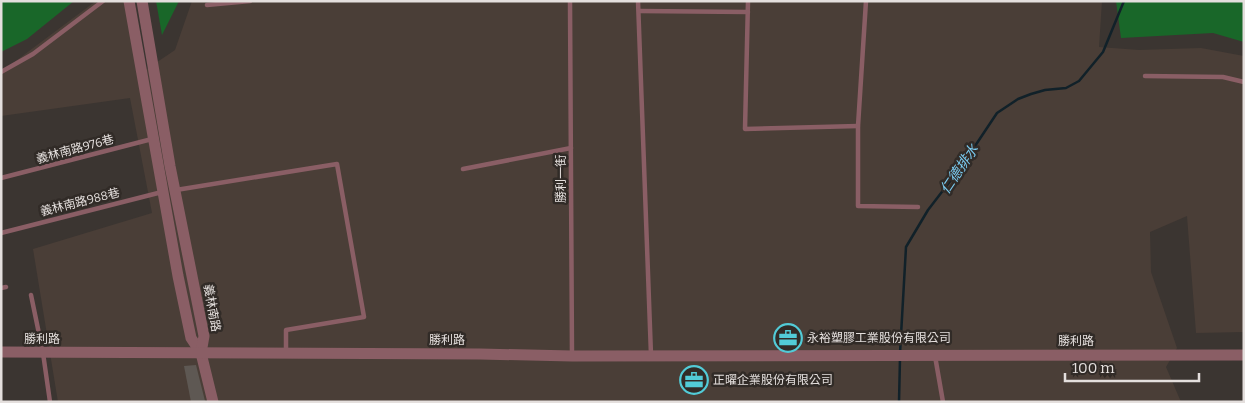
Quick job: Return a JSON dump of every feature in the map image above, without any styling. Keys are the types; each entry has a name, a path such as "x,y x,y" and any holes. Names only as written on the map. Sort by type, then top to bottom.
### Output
{"street":[{"name":"義林南路","path":"130,1 154,138 169,191"},
{"name":"義林南路","path":"142,1 190,338 201,353 213,402"},
{"name":"勝利路","path":"1,352 572,356 1244,355"}],"lane":[{"path":"1,72 33,54 102,1"},
{"path":"207,5 250,1"},
{"name":"勝利一街","path":"570,1 572,356"},
{"path":"638,1 651,355"},
{"path":"748,1 745,129 858,126"},
{"path":"866,1 858,126 858,206 918,207"},
{"path":"639,11 748,12"},
{"path":"1145,76 1223,77 1244,82"},
{"name":"義林南路976巷","path":"1,178 154,138"},
{"path":"463,169 571,148"},
{"name":"義林南路988巷","path":"1,233 169,191 337,164 364,317 286,330 286,354"},
{"path":"31,294 43,352 50,402"},
{"path":"934,354 943,402"}],"shaded area":[{"path":"96,1 124,1 138,75 175,50 192,1 1102,1 1099,47 1139,50 1201,48 1244,56 1244,332 1196,333 1187,216 1150,232 1151,272 1177,348 1166,367 1181,402 58,402 33,249 152,213 130,98 1,116 1,72"}],"green space":[{"path":"1,1 74,1 27,39 1,52"},
{"path":"156,1 179,1 162,35"},
{"path":"1116,1 1244,1 1244,42 1213,33 1121,38"}],"building":[{"path":"196,365 205,401 191,402 184,366"}],"waterway":[{"name":"仁德排水","path":"900,353 906,247 928,210 961,167 997,113 1018,99 1045,90 1066,88 1079,81 1103,52 1124,1"},
{"name":"仁德排水","path":"899,402 900,358"}],"place":[{"name":"永裕塑膠工業股份有限公司","path":"788,338"},
{"name":"正曜企業股份有限公司","path":"694,380"}]}
